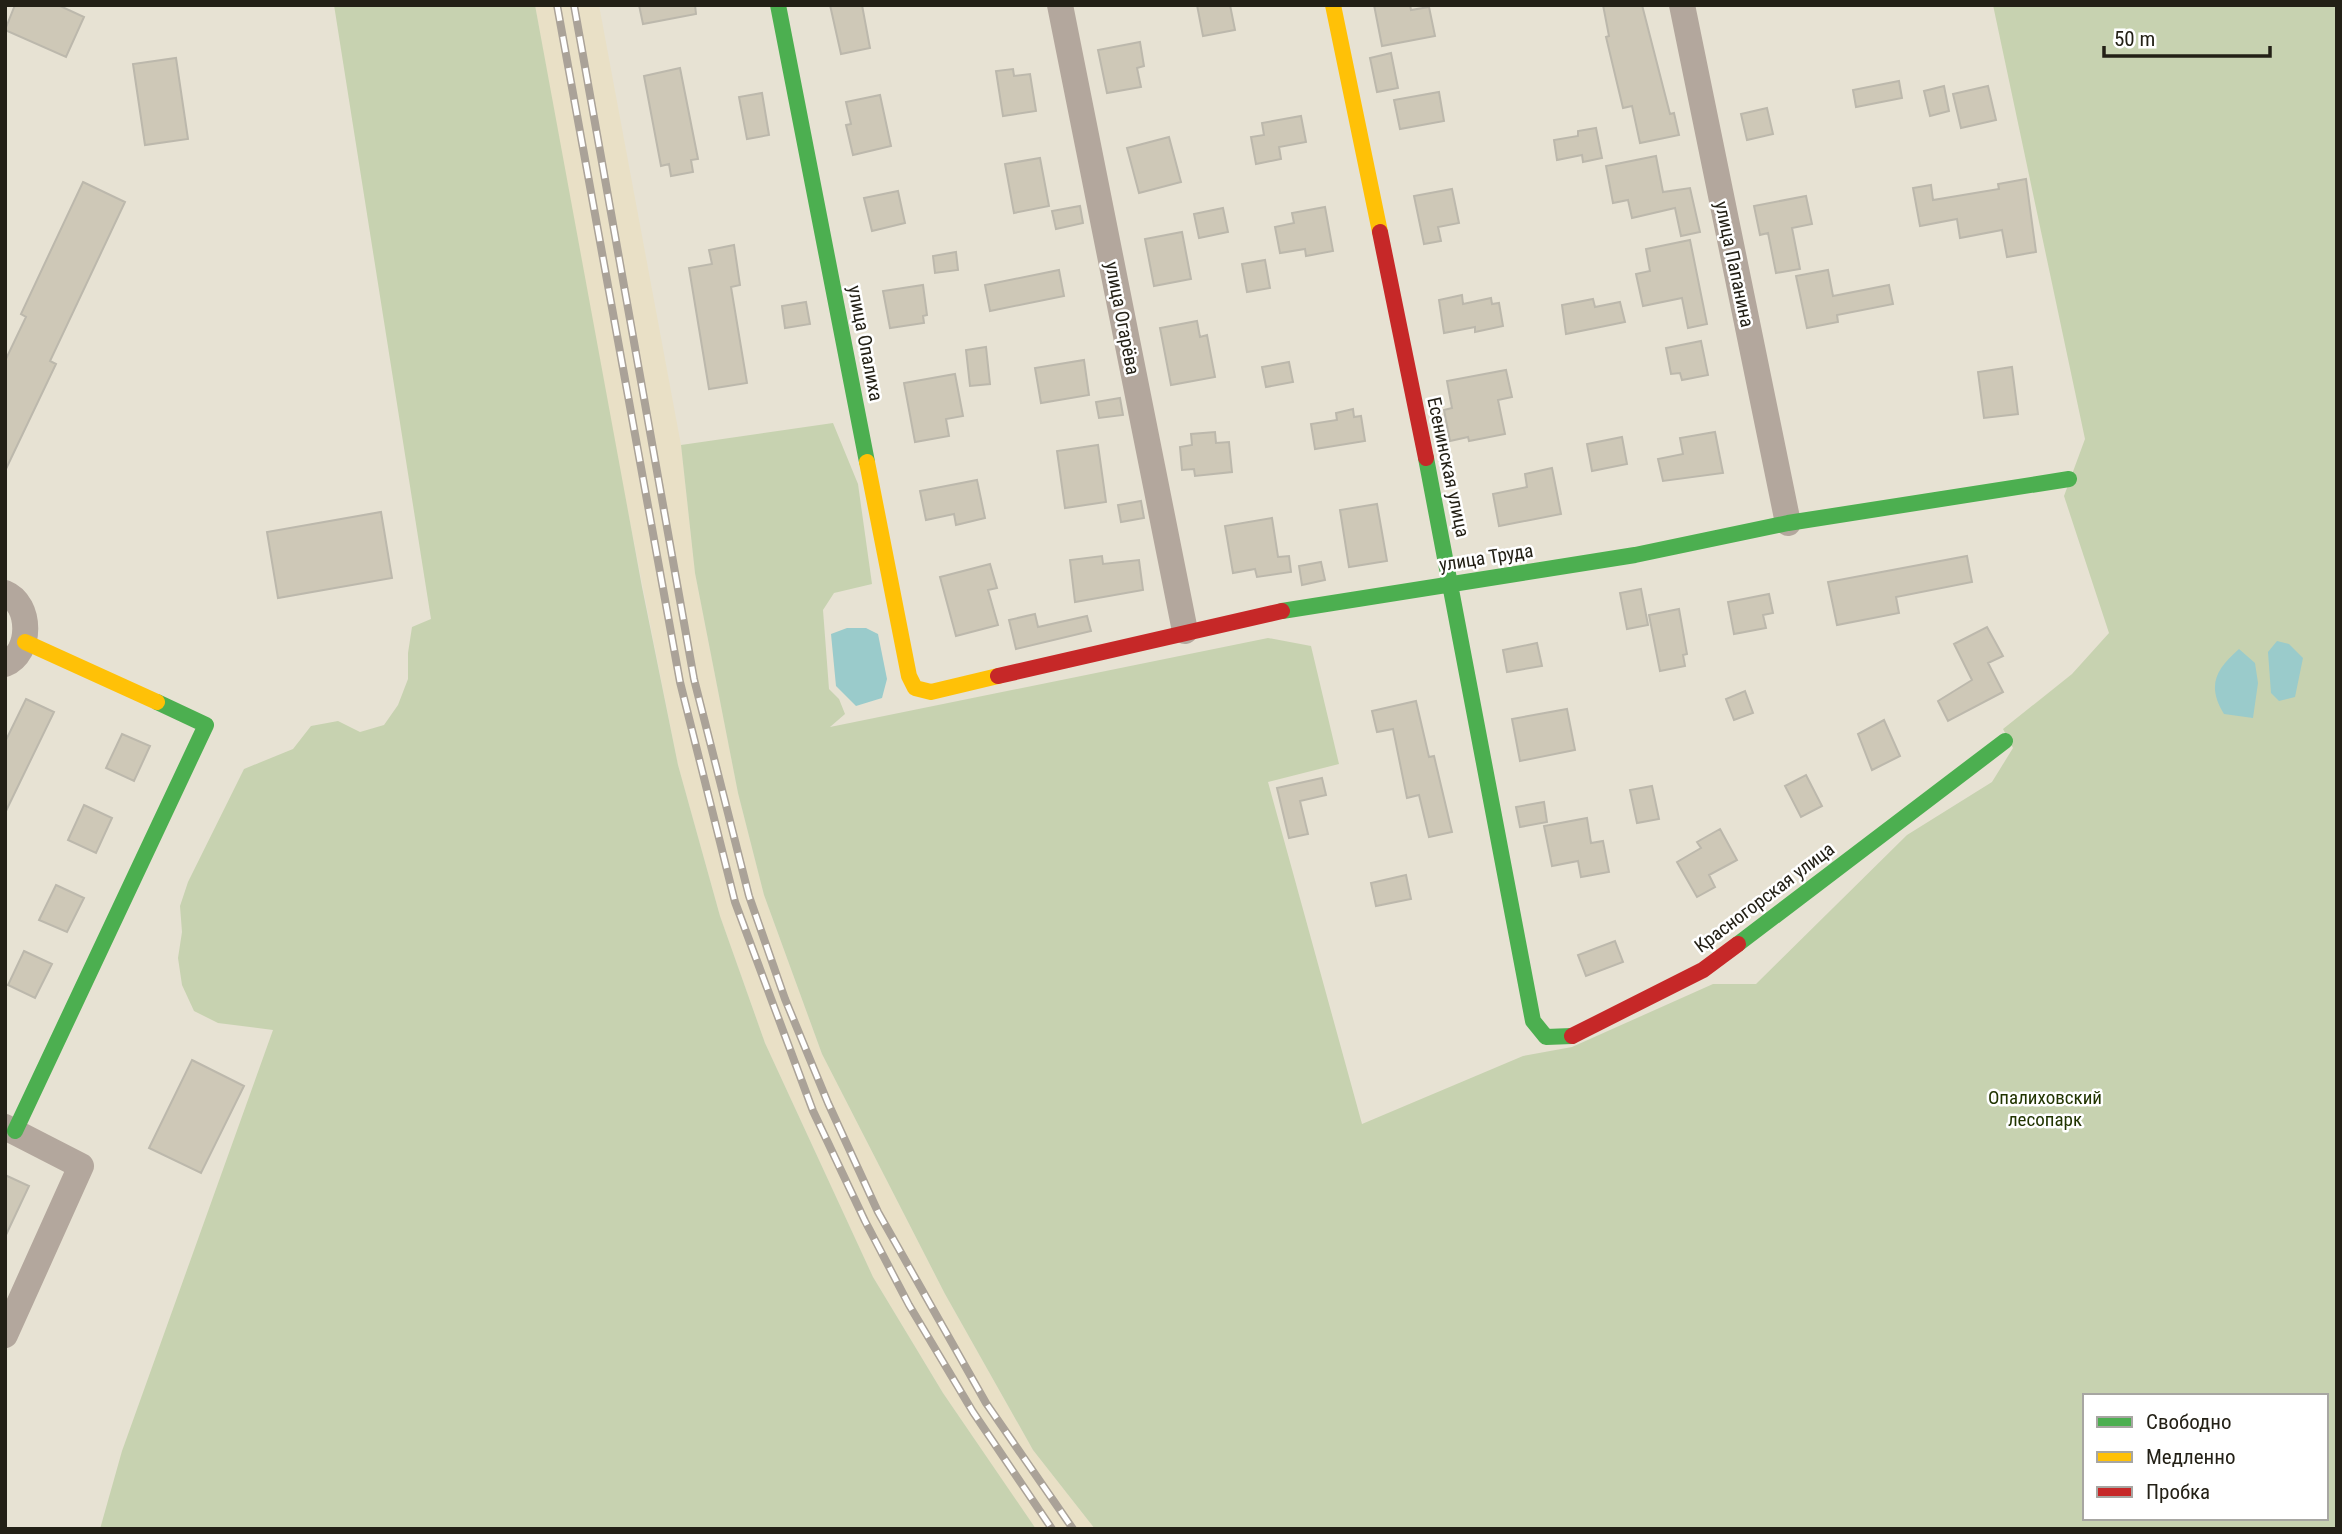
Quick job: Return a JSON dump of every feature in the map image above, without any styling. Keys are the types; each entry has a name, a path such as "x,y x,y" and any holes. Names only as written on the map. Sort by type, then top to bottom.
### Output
{"street":[{"name":"улица Опалиха","path":"778,5 909,677 915,688"},
{"name":"улица Огарёва","path":"1060,5 1185,631"},
{"name":"Есенинская улица","path":"1333,5 1452,584 1533,1021"},
{"name":"улица Папанина","path":"1682,5 1788,523"},
{"name":"улица Труда","path":"915,688 930,692 1185,631 1322,603 1635,555 1788,523 2069,479"},
{"path":"5,593 11,596 25,617 25,642 10,663 5,664"},
{"path":"5,1335 81,1166 10,1129 206,725 25,642"},
{"name":"Красногорская улица","path":"1533,1021 1546,1037 1574,1035 1703,971 2005,741"}],"shaded area":[{"path":"535,5 599,5 681,445 695,573 738,793 764,895 822,1054 945,1294 1033,1450 1095,1529 1036,1529 943,1393 873,1277 765,1043 720,916 678,765 601,375"}],"green space":[{"path":"334,5 535,5 642,587 678,765 720,916 765,1043 873,1277 943,1393 1036,1529 100,1529 122,1451 273,1030 218,1023 194,1011 182,985 178,958 182,932 180,906 188,882 244,769 293,749 311,726 338,721 360,732 384,725 398,705 408,679 412,627 431,619"},
{"name":"Опалиховский лесопарк","path":"1993,5 2337,5 2337,1529 1095,1529 1033,1450 945,1294 822,1054 764,895 738,793 695,573 681,445 833,423 858,484 872,584 834,593 823,610 829,689 839,699 845,714 830,727 1268,638 1311,646 1339,764 1268,782 1362,1124 1523,1056 1572,1047 1713,984 1756,984 1907,835 1992,782 2013,748 2003,729 2072,674 2109,633 2064,496 2085,439"}],"water":[{"path":"847,628 866,628 878,634 887,679 882,698 856,706 836,686 831,634"},
{"path":"2277,641 2289,644 2303,658 2295,697 2279,701 2271,693 2268,652"},
{"path":"2239,649 2255,663 2258,683 2253,718 2224,714 2216,695 2219,671"}],"building":[{"path":"15,5 58,5 84,17 66,57 5,30"},
{"path":"639,5 695,5 696,14 643,24"},
{"path":"830,5 862,5 870,48 841,54"},
{"path":"1197,5 1230,5 1235,30 1203,36"},
{"path":"1374,5 1410,5 1411,10 1429,7 1435,36 1382,46"},
{"path":"1603,5 1642,5 1670,114 1674,113 1679,135 1640,143 1632,106 1623,108 1606,37 1609,36"},
{"path":"1140,42 1144,66 1137,68 1141,87 1107,93 1098,50"},
{"path":"1391,53 1398,88 1377,92 1370,58"},
{"path":"176,58 188,139 145,145 133,64"},
{"path":"680,68 698,159 691,160 693,172 671,176 669,164 661,166 644,76"},
{"path":"1013,69 1014,76 1030,74 1036,111 1003,116 996,71"},
{"path":"1899,81 1902,98 1856,107 1853,90"},
{"path":"1944,86 1949,111 1930,116 1924,91"},
{"path":"1988,86 1996,120 1961,128 1953,94"},
{"path":"1439,92 1444,121 1400,129 1394,100"},
{"path":"762,93 769,135 747,139 739,97"},
{"path":"880,95 891,146 853,155 846,125 851,124 846,102"},
{"path":"1767,108 1773,134 1747,140 1741,114"},
{"path":"1301,116 1306,142 1279,147 1281,159 1256,164 1251,137 1264,135 1262,123"},
{"path":"1596,128 1602,158 1583,162 1582,155 1557,160 1554,140 1578,136 1578,131"},
{"path":"1169,137 1181,182 1139,193 1127,148"},
{"path":"1656,156 1663,192 1690,188 1700,232 1681,236 1675,208 1632,218 1628,200 1613,203 1606,166"},
{"path":"1040,158 1049,206 1014,213 1005,164"},
{"path":"2026,179 2036,252 2007,257 2002,230 1960,238 1957,219 1920,226 1913,188 1931,185 1933,200 1999,189 1998,184"},
{"path":"83,182 125,202 50,361 56,364 5,471 5,361 26,317 21,314"},
{"path":"1452,189 1459,223 1438,227 1441,241 1424,244 1414,196"},
{"path":"898,191 905,223 872,231 864,198"},
{"path":"1806,196 1812,224 1792,228 1800,269 1776,273 1768,233 1760,235 1754,206"},
{"path":"1080,206 1083,223 1056,229 1052,211"},
{"path":"1325,207 1333,251 1306,256 1305,249 1280,253 1275,227 1294,223 1292,213"},
{"path":"1223,208 1228,232 1199,238 1194,214"},
{"path":"1182,232 1191,279 1154,286 1145,239"},
{"path":"1690,240 1707,324 1688,328 1682,298 1643,306 1636,274 1650,271 1646,249"},
{"path":"734,245 740,285 731,287 747,383 709,389 689,268 712,264 709,250"},
{"path":"956,252 958,270 935,273 933,256"},
{"path":"1265,260 1270,288 1247,292 1242,264"},
{"path":"1059,270 1064,296 990,311 985,285"},
{"path":"1828,270 1833,296 1889,285 1893,304 1837,315 1838,322 1807,328 1796,276"},
{"path":"923,285 927,315 923,316 924,323 890,328 883,291"},
{"path":"1462,295 1463,304 1491,298 1492,304 1499,303 1503,326 1475,332 1475,327 1444,333 1439,300"},
{"path":"1593,299 1595,307 1620,302 1625,322 1566,334 1562,305"},
{"path":"806,302 810,324 785,328 782,306"},
{"path":"1197,321 1200,337 1207,335 1215,377 1171,385 1160,328"},
{"path":"1701,341 1708,375 1682,380 1680,373 1671,374 1666,348"},
{"path":"986,347 990,384 970,386 966,350"},
{"path":"1084,360 1089,395 1041,403 1035,368"},
{"path":"1289,362 1293,382 1266,387 1262,367"},
{"path":"2012,367 2018,414 1984,418 1978,372"},
{"path":"1506,370 1512,397 1498,400 1505,434 1469,441 1468,437 1450,441 1444,410 1452,408 1447,381"},
{"path":"955,374 963,416 946,419 949,436 915,442 904,383"},
{"path":"1120,398 1123,415 1099,418 1096,402"},
{"path":"1353,409 1354,417 1361,416 1365,441 1315,449 1311,424 1337,420 1336,413"},
{"path":"1215,432 1216,443 1229,442 1232,472 1195,476 1194,469 1182,470 1180,447 1192,445 1191,434"},
{"path":"1715,432 1723,473 1663,481 1658,459 1683,454 1680,438"},
{"path":"1622,437 1627,464 1592,471 1587,444"},
{"path":"1098,445 1106,502 1065,508 1057,451"},
{"path":"1552,468 1561,514 1499,526 1493,494 1527,487 1525,474"},
{"path":"977,480 985,518 956,525 954,514 926,520 920,491"},
{"path":"1141,501 1144,518 1121,522 1118,505"},
{"path":"1377,504 1387,561 1349,567 1340,510"},
{"path":"381,512 392,578 278,598 267,532"},
{"path":"1272,518 1278,557 1289,556 1291,572 1257,577 1255,569 1233,573 1225,526"},
{"path":"1102,556 1103,564 1139,560 1143,590 1075,602 1070,560"},
{"path":"1967,556 1972,582 1896,597 1899,613 1837,625 1828,582"},
{"path":"1321,562 1325,580 1302,585 1299,566"},
{"path":"990,564 997,588 988,590 998,625 956,636 940,577"},
{"path":"1641,589 1648,625 1627,629 1620,593"},
{"path":"1769,594 1773,613 1763,615 1766,628 1734,634 1728,602"},
{"path":"1679,609 1687,654 1683,655 1685,666 1660,671 1649,615"},
{"path":"1035,614 1038,627 1087,616 1091,631 1016,649 1009,620"},
{"path":"1987,627 2003,656 1988,663 2003,692 1948,721 1938,701 1972,680 1954,644"},
{"path":"1537,643 1542,666 1507,672 1503,650"},
{"path":"1745,691 1753,713 1734,720 1726,699"},
{"path":"26,699 54,712 5,813 5,742"},
{"path":"1416,701 1429,757 1434,756 1452,832 1429,837 1419,795 1407,798 1393,729 1377,732 1372,711"},
{"path":"1567,709 1575,750 1520,761 1512,719"},
{"path":"1884,720 1900,756 1872,770 1858,734"},
{"path":"122,734 150,746 134,781 106,768"},
{"path":"1806,775 1822,806 1801,817 1785,786"},
{"path":"1322,778 1326,795 1300,801 1308,834 1289,838 1277,788"},
{"path":"1652,786 1659,819 1637,823 1630,790"},
{"path":"1544,802 1547,822 1520,827 1516,807"},
{"path":"84,805 112,818 96,853 68,840"},
{"path":"1587,818 1591,843 1603,841 1609,872 1581,877 1578,861 1552,866 1544,826"},
{"path":"1720,829 1737,860 1709,875 1715,887 1697,897 1677,862 1701,848 1697,842"},
{"path":"1406,875 1411,899 1376,906 1371,883"},
{"path":"56,885 84,898 67,932 39,920"},
{"path":"1615,941 1623,962 1586,976 1578,955"},
{"path":"24,951 52,964 35,998 8,985"},
{"path":"192,1060 244,1086 201,1173 149,1148"},
{"path":"5,1175 29,1186 5,1237"}],"railway":[{"path":"557,5 680,682 735,902 813,1111 865,1221 909,1305 973,1412 1052,1529"},
{"path":"574,5 694,679 749,896 785,999 828,1103 878,1212 986,1403 1073,1529"}],"traffic: fast":[{"path":"778,5 867,462"},
{"path":"1426,458 1533,1021 1546,1037 1572,1036"},
{"path":"1282,611 1635,555 1788,523 2069,479"},
{"path":"15,1131 206,725 157,702"},
{"path":"1738,944 2005,741"}],"traffic: slow":[{"path":"1333,5 1380,232"},
{"path":"867,462 909,676 915,688 931,692 998,676"},
{"path":"25,642 157,702"}],"traffic: jam":[{"path":"1380,232 1426,458"},
{"path":"998,676 1282,611"},
{"path":"1572,1036 1703,970 1738,944"}]}
